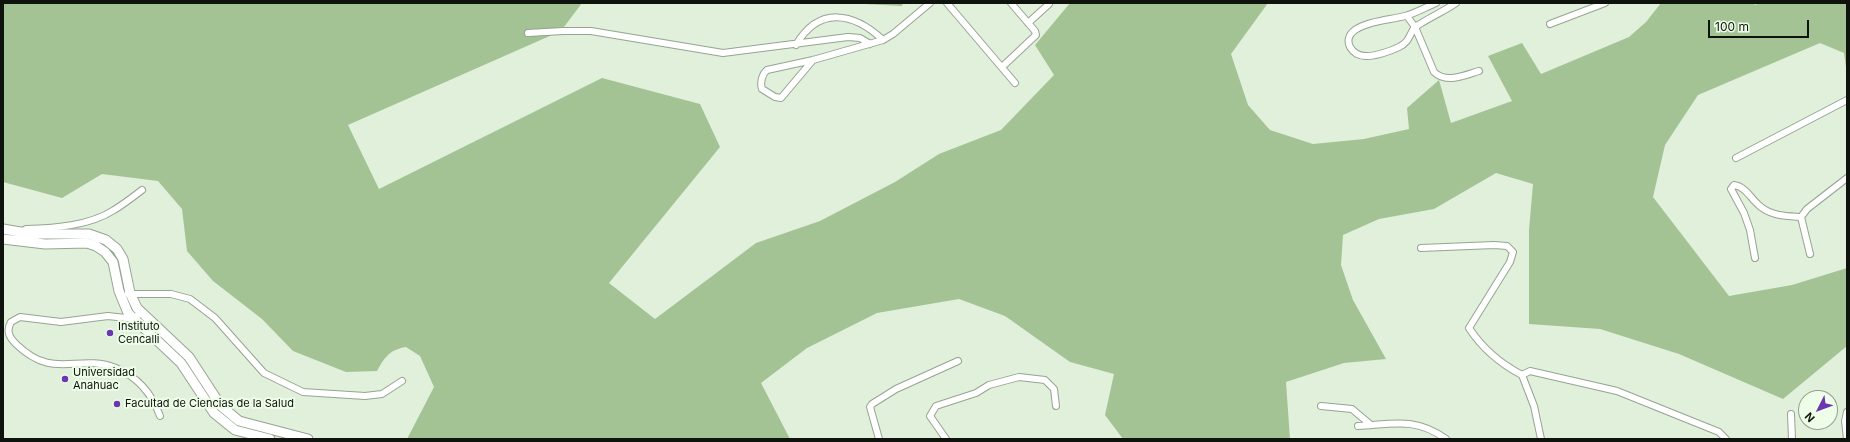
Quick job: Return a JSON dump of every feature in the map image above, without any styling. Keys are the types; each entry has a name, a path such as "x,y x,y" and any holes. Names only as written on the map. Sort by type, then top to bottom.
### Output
{"main road":[{"path":"3,229 20,233 89,234 106,240 117,249 123,259 130,293 137,316 181,363 208,407 220,420 235,430 270,439"},
{"path":"3,239 30,243 82,243 96,246 109,255 113,262 121,297 128,313 137,316 189,357 216,400 233,417 239,421 308,439"}],"street":[{"path":"813,60 781,98 775,97 762,89 761,83 763,74 767,70 813,60 883,40 893,34 930,3"},
{"path":"947,3 1015,83"},
{"path":"1002,67 1035,38 1036,35 1035,31 1011,3"},
{"path":"1436,3 1407,16 1362,27 1354,31 1348,42 1349,47 1360,56 1399,47 1406,43 1415,27 1446,11 1456,3"},
{"path":"1550,24 1605,3"},
{"path":"1028,23 1049,4"},
{"path":"1407,16 1415,27 1434,72 1439,76 1450,78 1480,71"},
{"path":"796,45 808,28 818,21 831,17 845,17 867,26 883,40"},
{"path":"528,33 563,31 591,32 723,53 796,45 848,36 860,38 870,44"},
{"path":"1736,158 1847,100"},
{"path":"1801,217 1808,209 1847,178"},
{"path":"1755,258 1750,230 1744,213 1731,189 1734,185 1740,186 1761,207 1772,213 1801,217"},
{"path":"20,233 26,229 61,227 89,221 113,211 142,190"},
{"path":"1801,217 1810,254"},
{"path":"1421,248 1494,245 1507,246 1513,252 1510,262 1469,328 1503,366 1522,376 1534,406 1541,439"},
{"path":"121,297 130,293 171,294 190,299 215,318 264,373 302,392 365,396 382,394 402,380"},
{"path":"137,316 108,316 60,322 20,317 11,322 8,332 11,339 22,350 46,363 57,365 97,364 122,371 137,381 146,390 153,400 160,416"},
{"path":"879,439 870,407 872,404 896,389 958,361"},
{"path":"1522,376 1530,371 1617,391 1719,432 1726,439"},
{"path":"946,439 930,416 936,406 976,393 989,385 1019,377 1045,380 1054,389 1056,406"},
{"path":"1321,406 1352,409 1371,425"},
{"path":"1846,439 1845,421 1847,412"},
{"path":"1791,414 1792,439"},
{"path":"1358,426 1406,422 1420,425 1437,432 1446,439"}],"green space":[{"path":"3,3 582,3 561,31 348,125 379,189 602,78 700,104 720,147 609,283 655,319 756,243 820,221 895,182 939,154 1001,130 1054,75 1035,45 1070,3 1268,3 1231,54 1248,105 1270,130 1313,144 1364,139 1409,129 1407,108 1439,80 1451,123 1512,101 1488,56 1522,43 1541,74 1629,37 1646,22 1661,3 1752,3 1756,5 1757,3 1847,3 1847,74 1844,53 1820,43 1698,95 1665,145 1653,197 1729,296 1792,285 1847,268 1847,346 1783,399 1679,354 1600,329 1529,324 1529,230 1533,184 1496,173 1434,209 1379,219 1343,235 1341,265 1353,300 1386,359 1344,363 1286,382 1290,439 1123,439 1105,415 1114,374 1070,362 1005,316 959,299 877,313 807,348 761,383 790,439 407,439 434,387 420,356 406,347 400,348 388,355 377,371 346,372 293,351 262,319 213,281 187,251 182,209 158,181 102,174 62,198 3,182"},
{"path":"844,3 903,3 902,6"}],"place":[{"name":"Instituto Cencalli","path":"110,333"},
{"name":"Universidad Anahuac","path":"65,379"},
{"name":"Facultad de Ciencias de la Salud","path":"117,404"}]}
